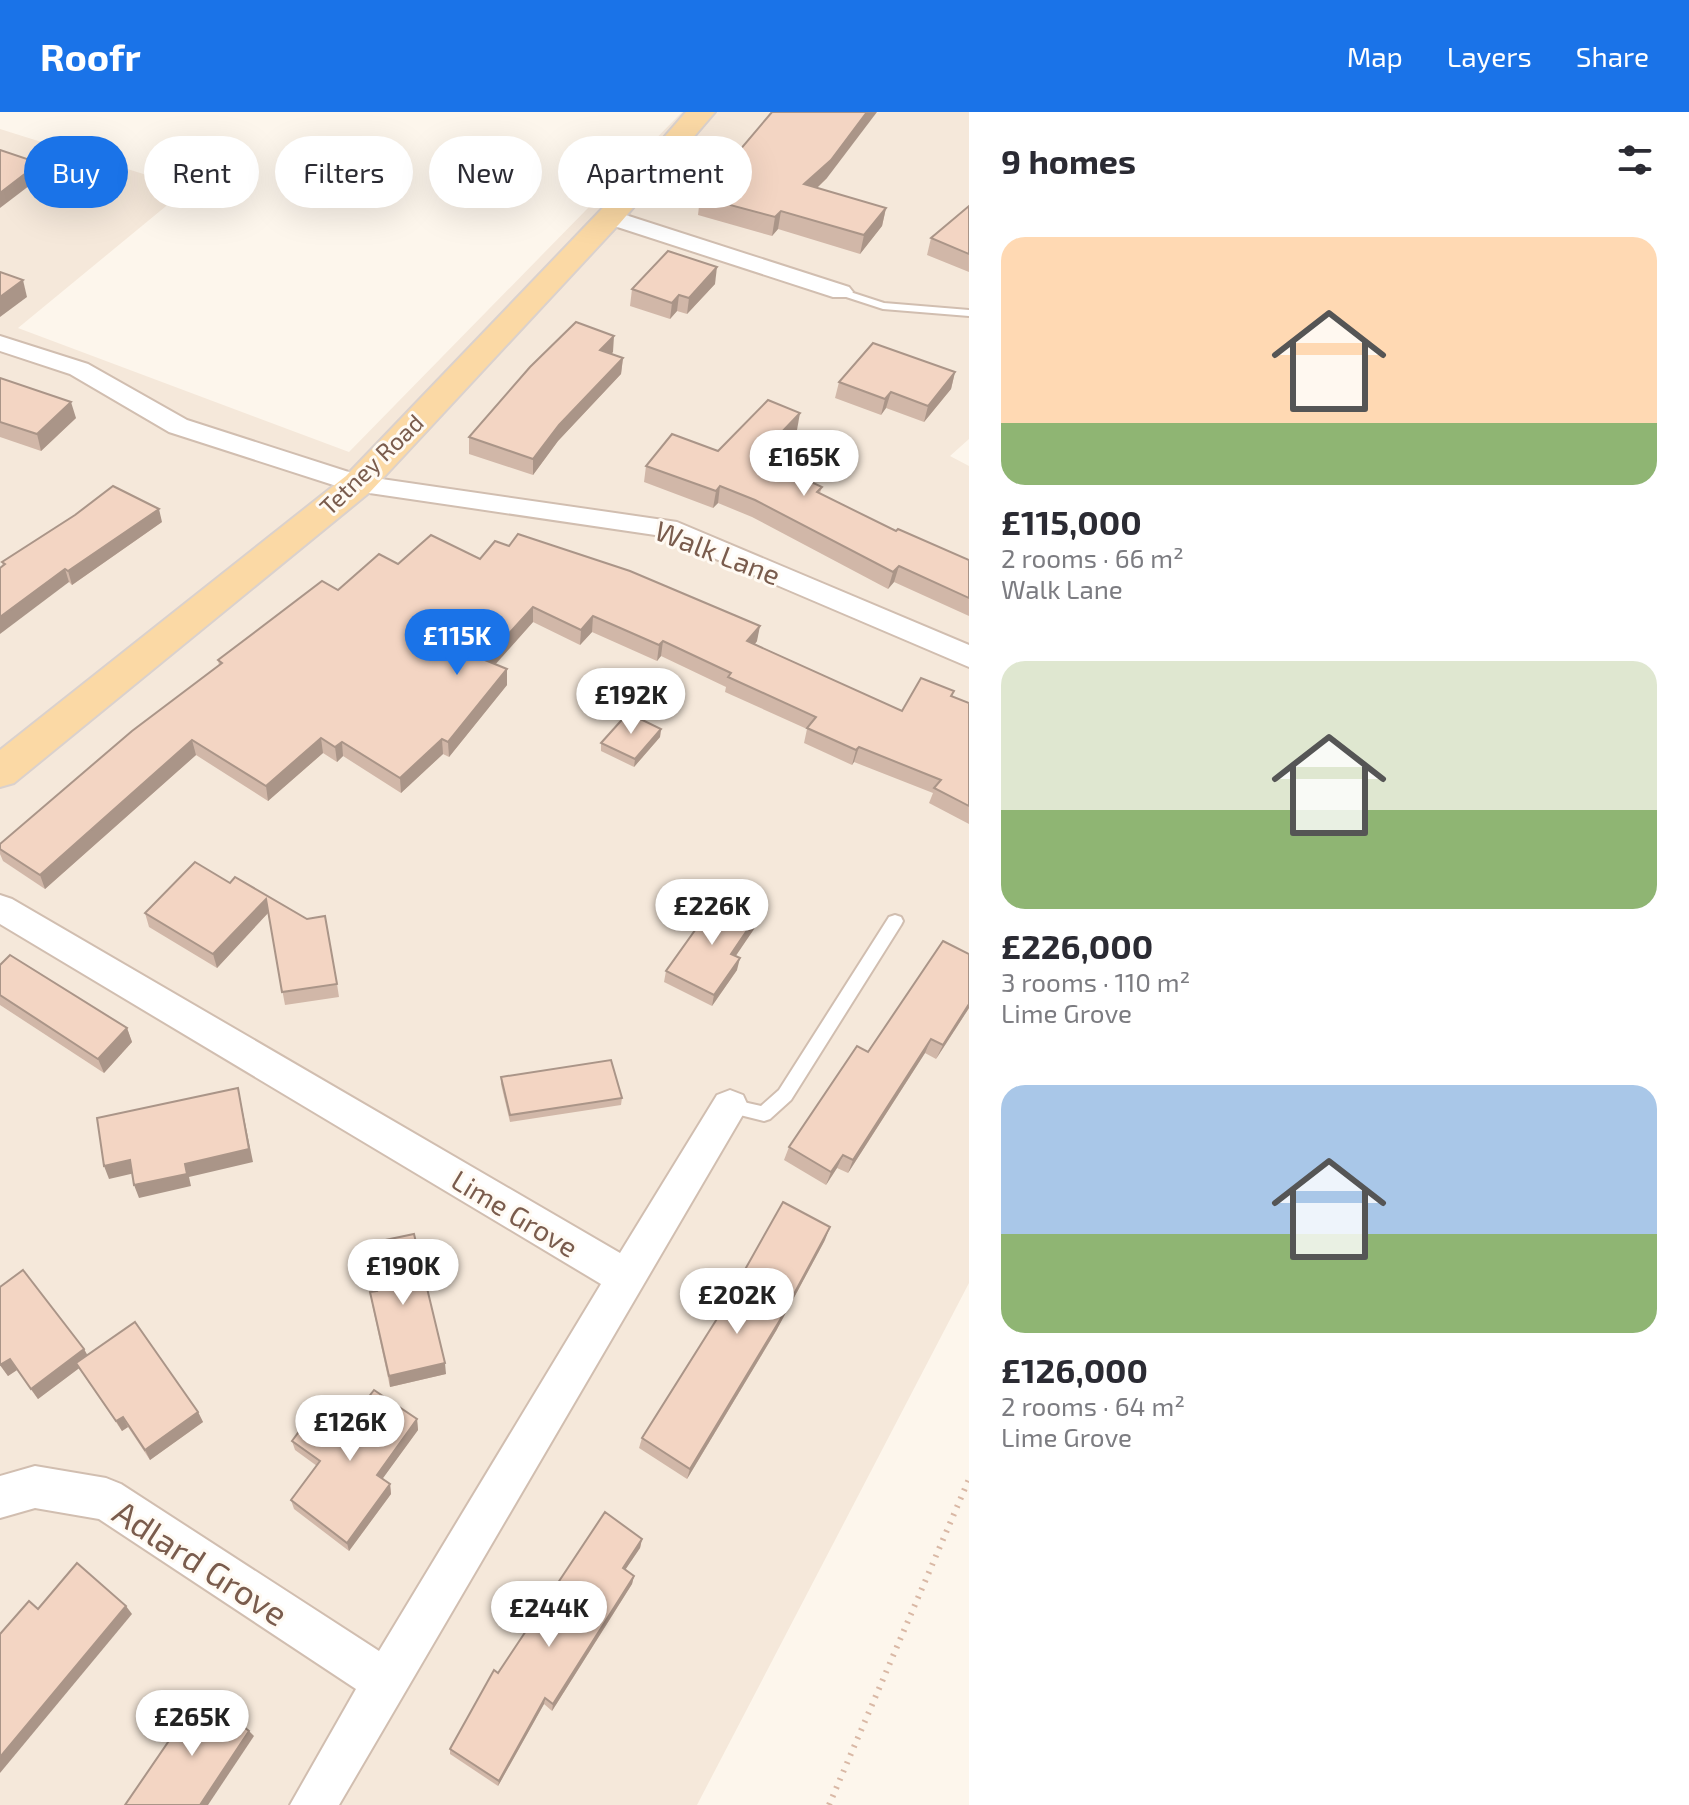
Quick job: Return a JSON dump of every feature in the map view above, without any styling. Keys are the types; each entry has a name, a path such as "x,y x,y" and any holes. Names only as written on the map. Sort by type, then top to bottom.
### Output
{"main road":[{"name":"Tetney Road","path":"0,772 358,484 610,217 701,112"}],"street":[{"path":"610,217 841,292"},
{"name":"Walk Lane","path":"0,343 79,369 178,426 358,484 667,528 969,657"},
{"name":"Lime Grove","path":"0,908 626,1278"},
{"path":"313,1805 730,1106"},
{"name":"Adlard Grove","path":"0,1497 35,1487 106,1499 386,1682"}],"lane":[{"path":"841,292 883,306 969,313"},
{"path":"730,1106 764,1114 785,1095 895,921"}],"path":[{"path":"829,1805 969,1479"}],"shaded area":[{"path":"682,112 969,112 969,439 950,456 969,466 969,1283 697,1805 0,1805 0,129 24,137 24,208 128,208 128,169 144,174 144,208 164,208 18,328 349,452 588,208 752,208 752,136 658,136"}],"building":[{"path":"772,112 867,112 831,160 804,184 886,208 864,235 781,211 775,217 741,208 752,208 752,136"},
{"path":"0,150 24,158 24,175 0,193"},
{"path":"969,206 969,254 931,238"},
{"path":"668,251 717,267 689,298 679,295 672,303 632,289"},
{"path":"0,272 23,280 0,297"},
{"path":"576,322 614,336 600,350 623,358 559,425 533,459 469,437 530,367"},
{"path":"873,343 955,372 928,406 891,392 885,399 839,382"},
{"path":"0,378 71,402 37,434 0,422"},
{"path":"768,400 800,413 758,457 822,487 817,492 896,531 898,529 969,560 969,598 899,566 893,572 755,500 720,486 716,491 646,466 672,434 718,451"},
{"path":"113,486 159,509 68,571 65,569 0,617 0,568 5,564 2,562 75,515"},
{"path":"518,534 630,571 760,626 747,641 902,711 921,678 954,691 951,696 969,703 969,806 934,788 941,780 859,747 856,750 807,728 816,717 728,677 731,673 663,641 659,645 593,616 581,630 533,607 485,660 507,669 448,742 442,739 400,778 342,742 335,747 321,738 266,786 192,740 40,875 0,849 0,844 132,731 222,663 218,660 322,581 338,590 379,554 398,564 431,535 480,559 495,541 509,546"},
{"path":"628,713 661,729 635,759 601,743"},
{"path":"195,862 230,883 235,877 307,919 325,916 337,984 282,992 266,899 213,954 145,913"},
{"path":"718,898 756,917 731,954 740,958 714,995 666,971"},
{"path":"943,941 969,954 969,1004 943,1045 931,1039 853,1160 843,1155 831,1172 789,1147 857,1046 868,1052"},
{"path":"10,955 127,1028 98,1059 0,995 0,965"},
{"path":"611,1060 622,1098 510,1115 501,1077"},
{"path":"238,1088 249,1149 185,1164 187,1174 134,1185 130,1160 104,1166 97,1118"},
{"path":"783,1202 830,1227 780,1320 690,1469 642,1438 720,1314"},
{"path":"414,1234 445,1363 389,1376 370,1292 377,1291 366,1244"},
{"path":"23,1270 84,1349 31,1389 10,1359 0,1365 0,1287"},
{"path":"135,1322 198,1412 145,1450 123,1417 116,1421 76,1363"},
{"path":"374,1390 417,1419 377,1475 390,1484 347,1543 291,1500 320,1461 292,1441 315,1410 343,1430"},
{"path":"605,1512 642,1539 623,1568 634,1576 553,1704 545,1698 499,1781 450,1749 494,1670 498,1673"},
{"path":"77,1563 126,1606 0,1757 0,1634 29,1601 38,1609"},
{"path":"201,1694 249,1731 200,1805 125,1805"}]}
